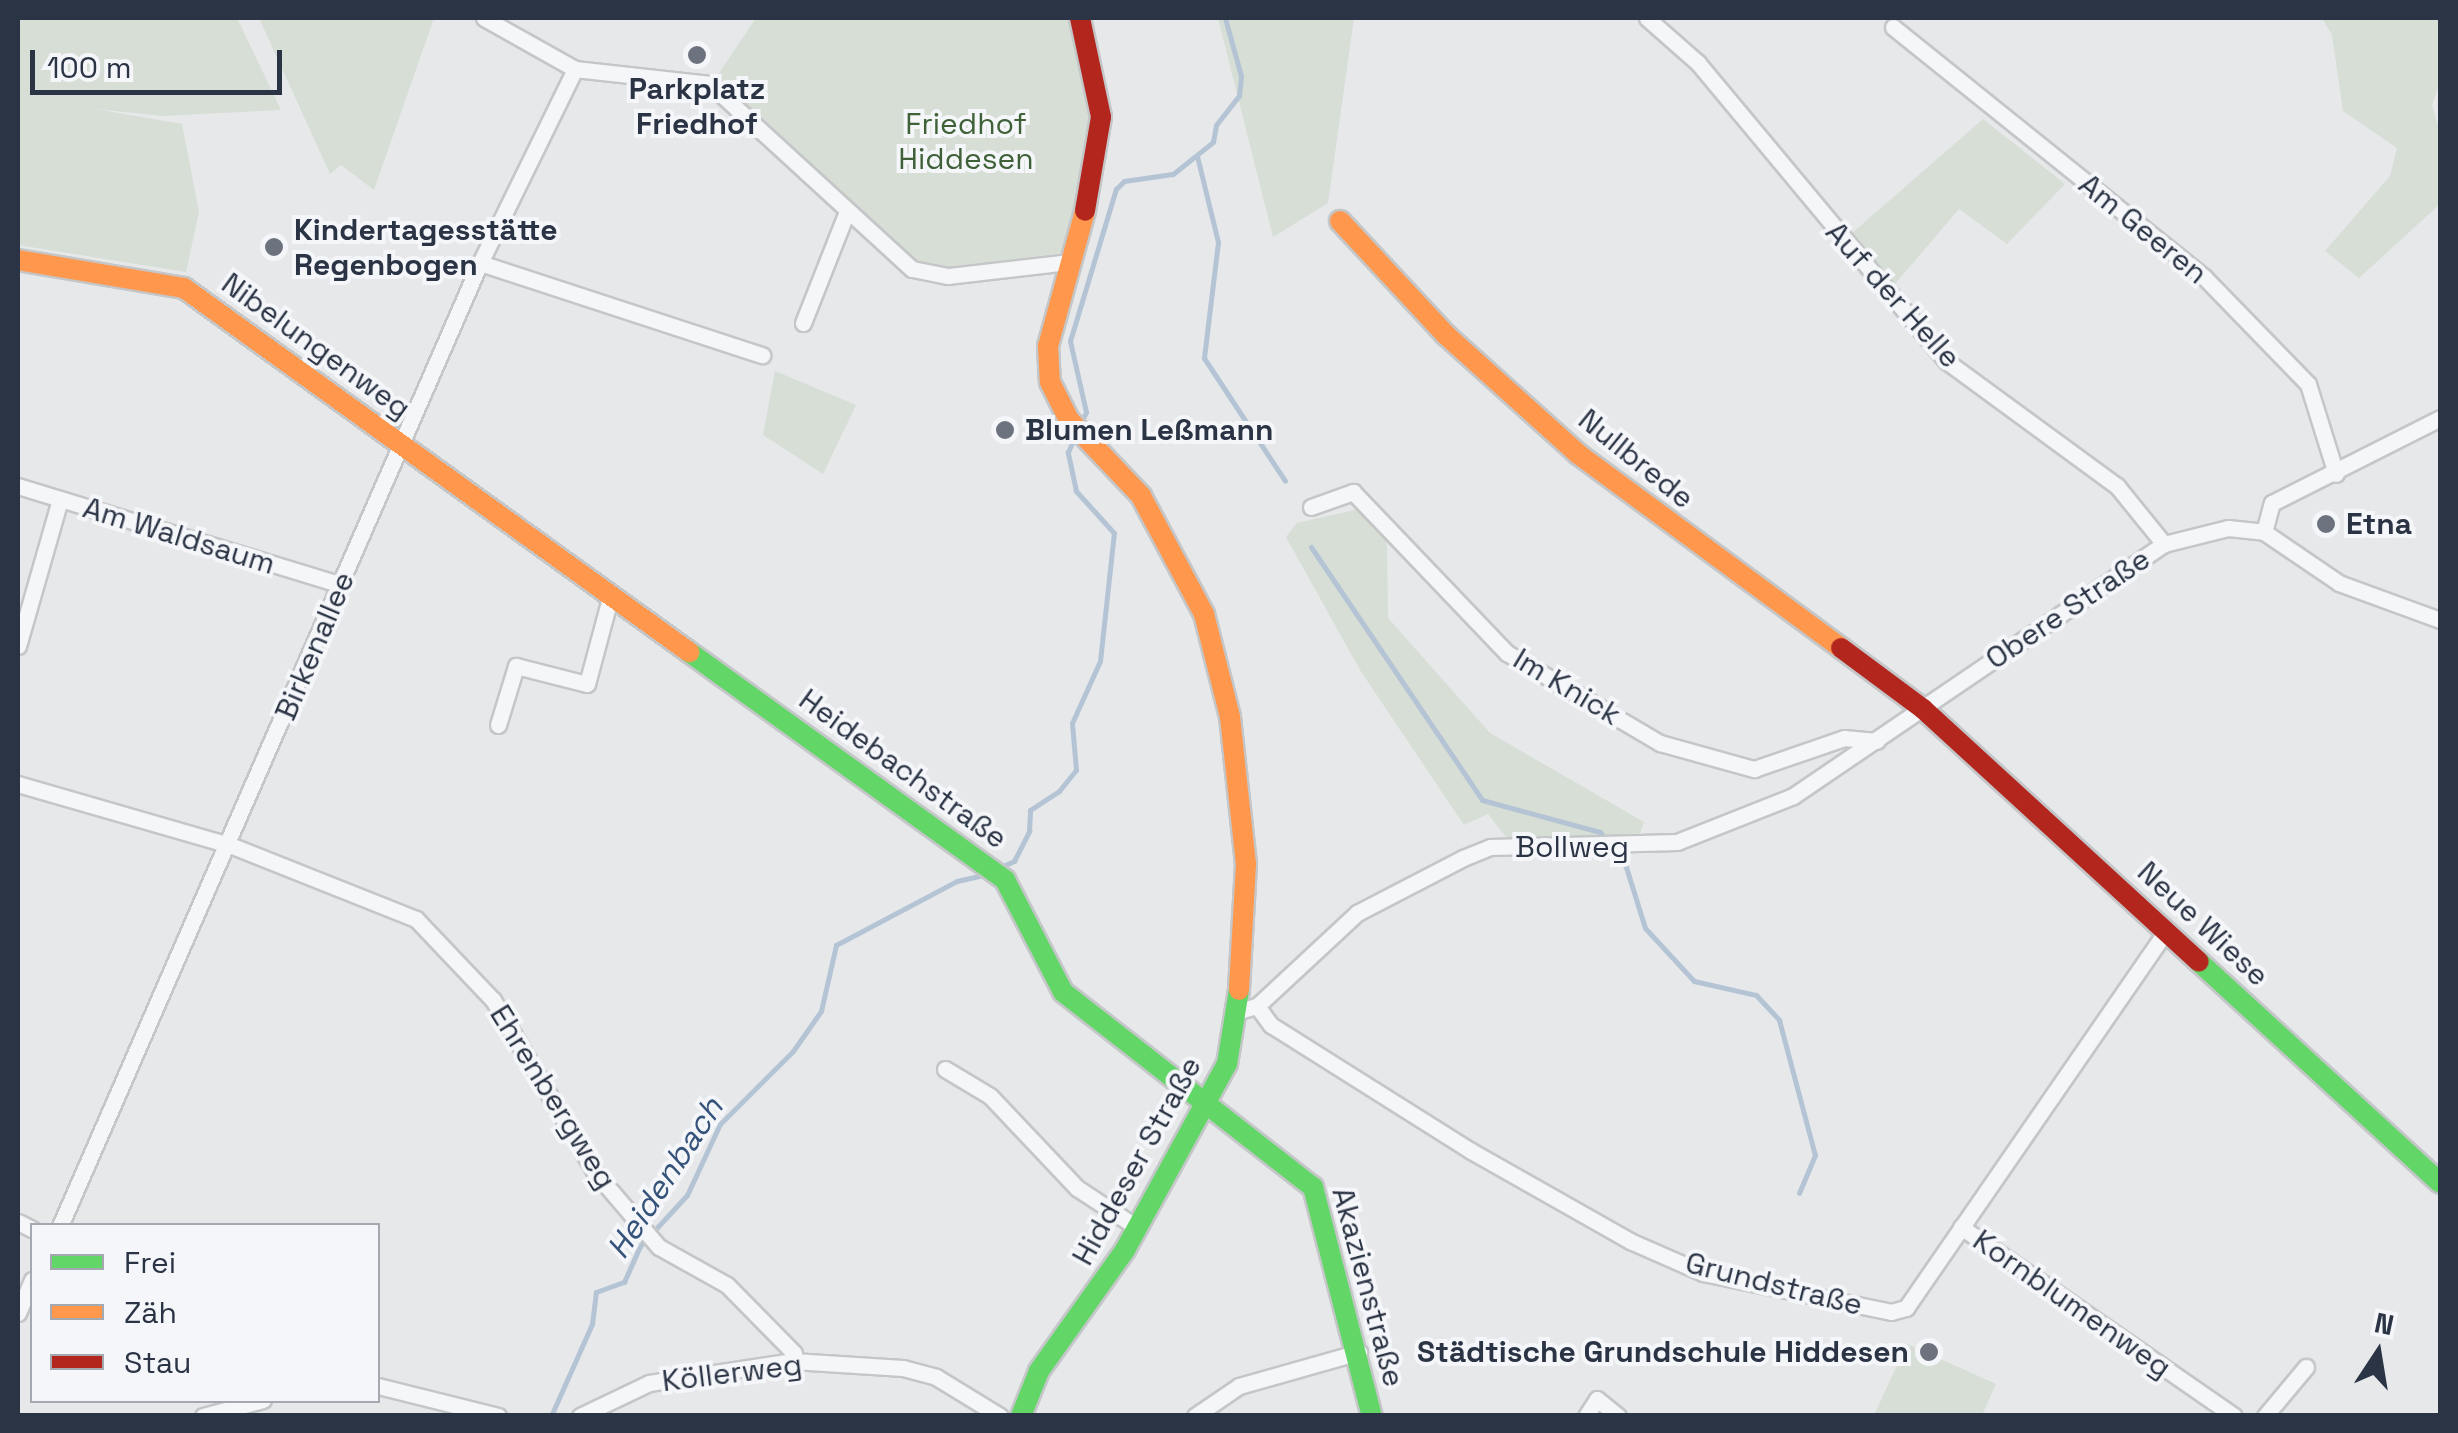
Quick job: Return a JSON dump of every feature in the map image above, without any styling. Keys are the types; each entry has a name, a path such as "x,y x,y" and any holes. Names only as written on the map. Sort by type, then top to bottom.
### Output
{"street":[{"path":"484,18 574,69 710,84 846,214 920,271 948,276 1069,262"},
{"name":"Hiddeser Straße","path":"1021,1416 1039,1371 1138,1228 1206,1106 1248,1009 1246,864 1230,717 1204,614 1141,496 1086,440 1056,401 1048,363 1069,262 1090,192 1101,116 1080,18"},
{"name":"Auf der Helle","path":"1647,18 1698,63 1946,361 2117,486 2164,544"},
{"name":"Am Geeren","path":"1893,27 2217,290 2308,384 2336,474"},
{"name":"Birkenallee","path":"61,1223 230,845 480,264 574,69"},
{"path":"803,322 846,214"},
{"name":"Nullbrede","path":"1340,221 1446,335 1578,454 1923,710"},
{"name":"Nibelungenweg","path":"18,260 184,288 404,446"},
{"path":"480,264 762,355"},
{"path":"2440,418 2272,504 2264,532 2340,583 2440,620"},
{"name":"Heidebachstraße","path":"404,446 1005,880 1063,992 1206,1106"},
{"name":"Am Waldsaum","path":"18,486 342,585"},
{"name":"Im Knick","path":"1311,507 1353,492 1507,653 1660,743 1754,769 1844,738 1877,741"},
{"path":"18,646 60,500"},
{"name":"Obere Straße","path":"1923,710 2164,544 2228,528 2264,532"},
{"path":"498,726 516,666 587,684 610,598"},
{"name":"Bollweg","path":"1248,1009 1358,913 1462,858 1490,847 1642,848 1687,840 1793,796 1923,710"},
{"name":"Neue Wiese","path":"1923,710 2440,1182"},
{"name":"Ehrenbergweg","path":"18,784 230,845 416,920 494,1000 594,1171 659,1247 727,1285 794,1353 793,1361"},
{"name":"Grundstraße","path":"1248,1009 1471,1151 1630,1241 1703,1273 1891,1312 1906,1308 2166,931"},
{"path":"945,1068 990,1096 1077,1188 1138,1228"},
{"name":"Akazienstraße","path":"1206,1106 1313,1187 1360,1352 1372,1416"},
{"name":"Kornblumenweg","path":"1961,1227 2234,1416"},
{"path":"18,1313 30,1285"},
{"path":"1195,1416 1239,1386 1360,1352"},
{"name":"Köllerweg","path":"580,1416 649,1384 793,1361 903,1368 936,1377 1000,1416"},
{"path":"2265,1416 2306,1367"},
{"path":"380,1387 466,1412 498,1416"},
{"path":"1586,1416 1597,1400 1618,1416"},
{"path":"202,1416 252,1403"}],"green space":[{"path":"18,18 237,18 281,110 163,116 95,109 182,124 199,212 186,272 18,245"},
{"path":"259,18 434,18 374,190 341,165 330,174"},
{"name":"Friedhof Hiddesen","path":"756,18 1072,18 1092,82 1091,155 1061,253 947,270 911,261 715,79"},
{"path":"1218,18 1354,18 1328,203 1273,237"},
{"path":"2322,18 2440,18 2440,82 2432,105 2440,133 2440,204 2359,278 2325,251 2390,176 2397,148 2343,111 2332,35"},
{"path":"1983,119 2065,184 2007,244 1959,209 1895,284 1851,234"},
{"path":"775,371 856,405 823,474 763,435"},
{"path":"1359,509 1387,543 1388,618 1490,733 1644,822 1638,839 1506,837 1488,814 1464,825 1360,670 1286,537 1297,523"},
{"name":"Städtische Grundschule Hiddesen","path":"1907,1344 1996,1384 1982,1415 1874,1415"}],"waterway":[{"name":"Heidenbach","path":"1080,424 1086,412 1070,341 1116,189 1124,181 1173,174 1213,142 1216,125 1239,96 1241,76 1225,18"},
{"path":"1197,156 1218,242 1204,358 1285,481"},
{"name":"Heidenbach","path":"999,868 1014,861 1029,831 1030,810 1059,791 1076,770 1072,723 1100,661 1114,533 1076,491 1068,452 1076,434"},
{"path":"1311,547 1482,800 1600,832 1606,840"},
{"path":"1613,849 1626,867 1645,928 1694,981 1756,995 1779,1020 1815,1155 1799,1193"},
{"name":"Heidenbach","path":"551,1416 592,1324 596,1292 624,1282 640,1246 687,1195 720,1124 793,1051 821,1011 836,945 957,881 984,875"}],"traffic: fast":[{"path":"689,652 1005,880 1063,992 1313,1187 1372,1416"},
{"path":"2199,962 2440,1183"},
{"path":"1021,1416 1039,1371 1125,1250 1227,1064 1239,990"}],"traffic: slow":[{"path":"1085,211 1048,346 1050,382 1069,420 1141,496 1204,614 1230,717 1246,864 1239,990"},
{"path":"1340,221 1446,335 1578,454 1841,648"},
{"path":"18,260 184,288 689,652"}],"traffic: jam":[{"path":"1080,18 1101,117 1085,211"},
{"path":"1841,648 1923,709 2199,962"}],"place":[{"name":"Parkplatz Friedhof","path":"697,55"},
{"name":"Kindertagesstätte Regenbogen","path":"274,247"},
{"name":"Blumen Leßmann","path":"1005,430"},
{"name":"Etna","path":"2326,524"},
{"name":"Städtische Grundschule Hiddesen","path":"1929,1352"}]}
